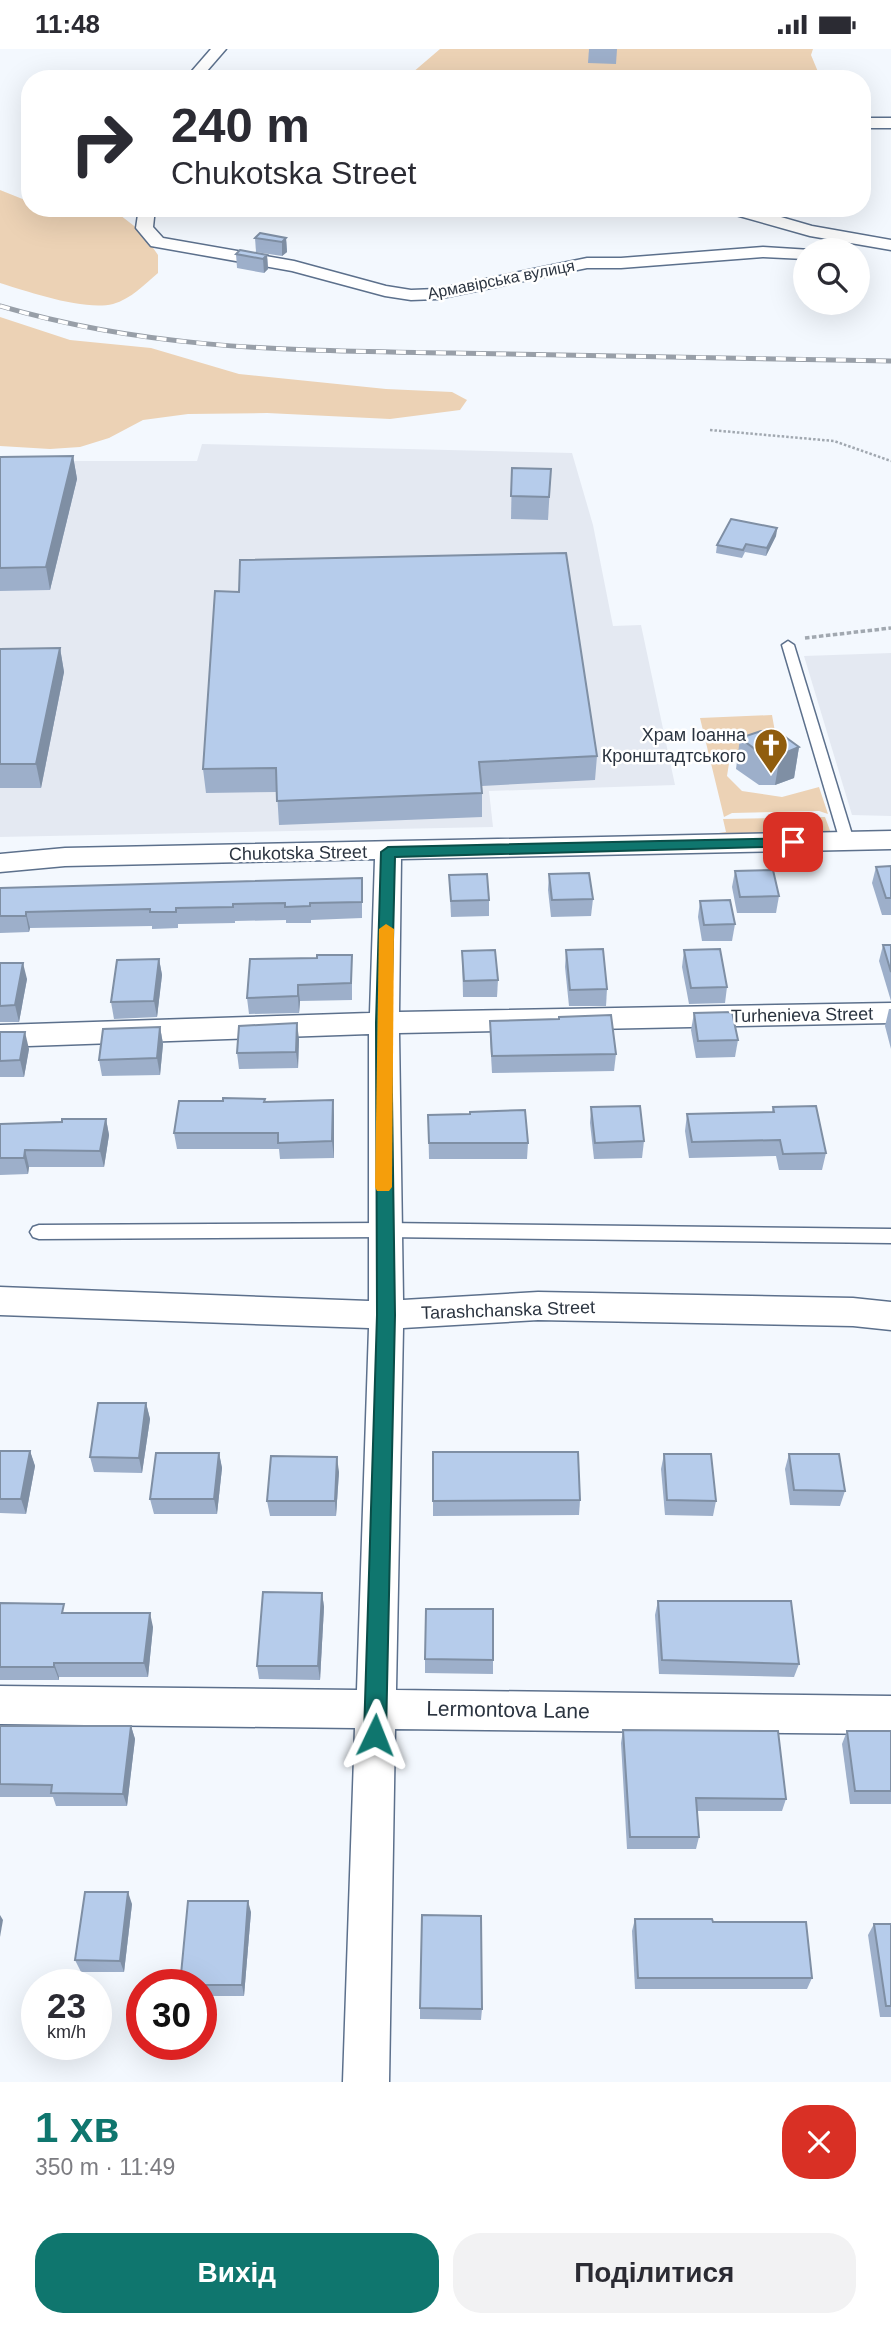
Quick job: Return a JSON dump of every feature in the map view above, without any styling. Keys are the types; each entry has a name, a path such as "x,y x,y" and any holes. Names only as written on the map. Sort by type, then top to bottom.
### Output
{"street":[{"path":"200,70 219,49"},
{"path":"871,123 891,123"},
{"name":"Армавірська вулиця","path":"146,217 144,227 157,242 293,265 385,291 411,295 438,294 587,263 621,263 762,252 793,253"},
{"path":"763,217 810,231 891,245"},
{"path":"870,254 891,255"},
{"name":"Chukotska Street","path":"0,863 65,857 891,840"},
{"path":"366,2082 386,1315 384,1023 388,852"},
{"name":"Turhenieva Street","path":"0,1037 384,1023 891,1013"},
{"name":"Tarashchanska Street","path":"0,1301 386,1315 538,1306 853,1312 891,1316"},
{"name":"Lermontova Lane","path":"0,1705 891,1714"}],"lane":[{"path":"788,645 847,841"},
{"path":"39,1232 384,1230 891,1236"}],"path":[{"path":"710,430 834,441 891,461"},
{"path":"788,645 802,638 891,628"}],"shaded area":[{"path":"440,49 813,49 811,55 817,70 416,70"},
{"path":"0,190 21,198 21,217 122,217 142,232 158,255 158,273 126,299 113,304 87,305 0,283"},
{"path":"0,317 70,340 151,348 239,374 386,389 452,392 467,400 460,410 390,419 267,413 188,414 143,420 109,438 80,447 50,449 0,446"},
{"path":"202,444 572,453 593,525 613,626 641,625 675,785 489,791 493,827 0,837 0,461 197,461"},
{"path":"891,653 891,816 852,815 804,656"},
{"path":"772,715 777,743 730,757 727,776 742,791 782,797 819,787 828,814 819,811 732,813 724,817 700,718"},
{"path":"825,817 832,836 692,837 726,832 723,819"}],"building":[{"path":"260,233 286,238 282,242 255,238"},
{"path":"240,250 267,255 263,259 236,254"},
{"path":"73,456 46,567 0,568 0,457"},
{"path":"512,468 551,469 549,497 511,496"},
{"path":"731,519 777,528 767,548 746,544 743,550 717,545"},
{"path":"566,553 597,756 479,762 482,793 277,801 276,768 203,769 215,591 239,592 240,560"},
{"path":"60,648 36,764 0,764 0,649"},
{"path":"761,731 777,731 799,747 780,755 763,755 740,738"},
{"path":"891,866 891,898 886,898 876,867"},
{"path":"773,870 779,896 740,897 735,871"},
{"path":"589,873 593,899 552,900 549,874"},
{"path":"487,874 489,900 451,901 449,875"},
{"path":"362,878 362,902 310,903 310,906 285,907 285,903 233,904 233,907 176,908 176,912 150,912 150,909 26,912 26,916 0,916 0,888"},
{"path":"730,900 735,924 704,925 700,901"},
{"path":"883,945 891,945 891,972"},
{"path":"603,949 607,989 570,990 566,950"},
{"path":"720,949 727,987 691,988 684,950"},
{"path":"495,950 498,980 464,981 462,951"},
{"path":"317,955 352,955 351,983 298,985 298,996 247,998 250,959 317,958"},
{"path":"159,959 154,1001 111,1002 117,960"},
{"path":"0,963 23,963 15,1005 0,1006"},
{"path":"732,1012 738,1040 698,1041 694,1013"},
{"path":"611,1015 616,1054 492,1056 490,1021"},
{"path":"297,1023 296,1052 237,1053 239,1026"},
{"path":"160,1027 157,1058 99,1060 103,1029"},
{"path":"0,1032 25,1032 20,1060 0,1061"},
{"path":"223,1098 265,1099 264,1102 333,1100 332,1141 278,1143 278,1133 174,1133 179,1101 223,1101"},
{"path":"640,1106 644,1141 595,1143 591,1107"},
{"path":"816,1106 826,1153 783,1154 780,1140 692,1142 687,1114 774,1112 773,1107"},
{"path":"525,1110 528,1143 429,1143 428,1115"},
{"path":"62,1119 106,1119 100,1151 25,1150 24,1158 0,1158 0,1124 62,1122"},
{"path":"98,1403 146,1403 139,1458 90,1457"},
{"path":"0,1451 30,1451 21,1499 0,1499"},
{"path":"433,1452 578,1452 580,1500 433,1501"},
{"path":"156,1453 219,1453 214,1499 150,1499"},
{"path":"664,1454 711,1454 716,1501 667,1500"},
{"path":"789,1454 839,1454 845,1491 794,1490"},
{"path":"271,1456 337,1457 335,1501 267,1501"},
{"path":"263,1592 322,1593 318,1666 257,1666"},
{"path":"658,1601 791,1601 799,1664 662,1660"},
{"path":"0,1603 64,1604 62,1613 150,1613 144,1663 54,1663 54,1667 0,1667"},
{"path":"426,1609 493,1609 493,1660 425,1659"},
{"path":"0,1726 131,1726 123,1794 51,1793 52,1785 0,1784"},
{"path":"623,1730 778,1731 786,1799 696,1798 699,1837 630,1837"},
{"path":"847,1731 891,1731 891,1791 855,1791"},
{"path":"85,1892 128,1892 120,1961 75,1960"},
{"path":"188,1901 248,1901 242,1985 217,1985 217,1969 182,1969"},
{"path":"422,1915 481,1916 482,2009 420,2008"},
{"path":"635,1919 806,1922 812,1978 638,1978"},
{"path":"874,1924 891,1924 891,2006 886,2006"}],"railway":[{"path":"0,306 113,332 169,340 279,349 891,361"}],"slow traffic":[{"path":"383,1187 386,929"}],"place":[{"name":"Храм Іоанна Кронштадтського","path":"771,775"}],"route":[{"path":"375,1735 386,1315 384,1023 388,852 793,842"}]}
